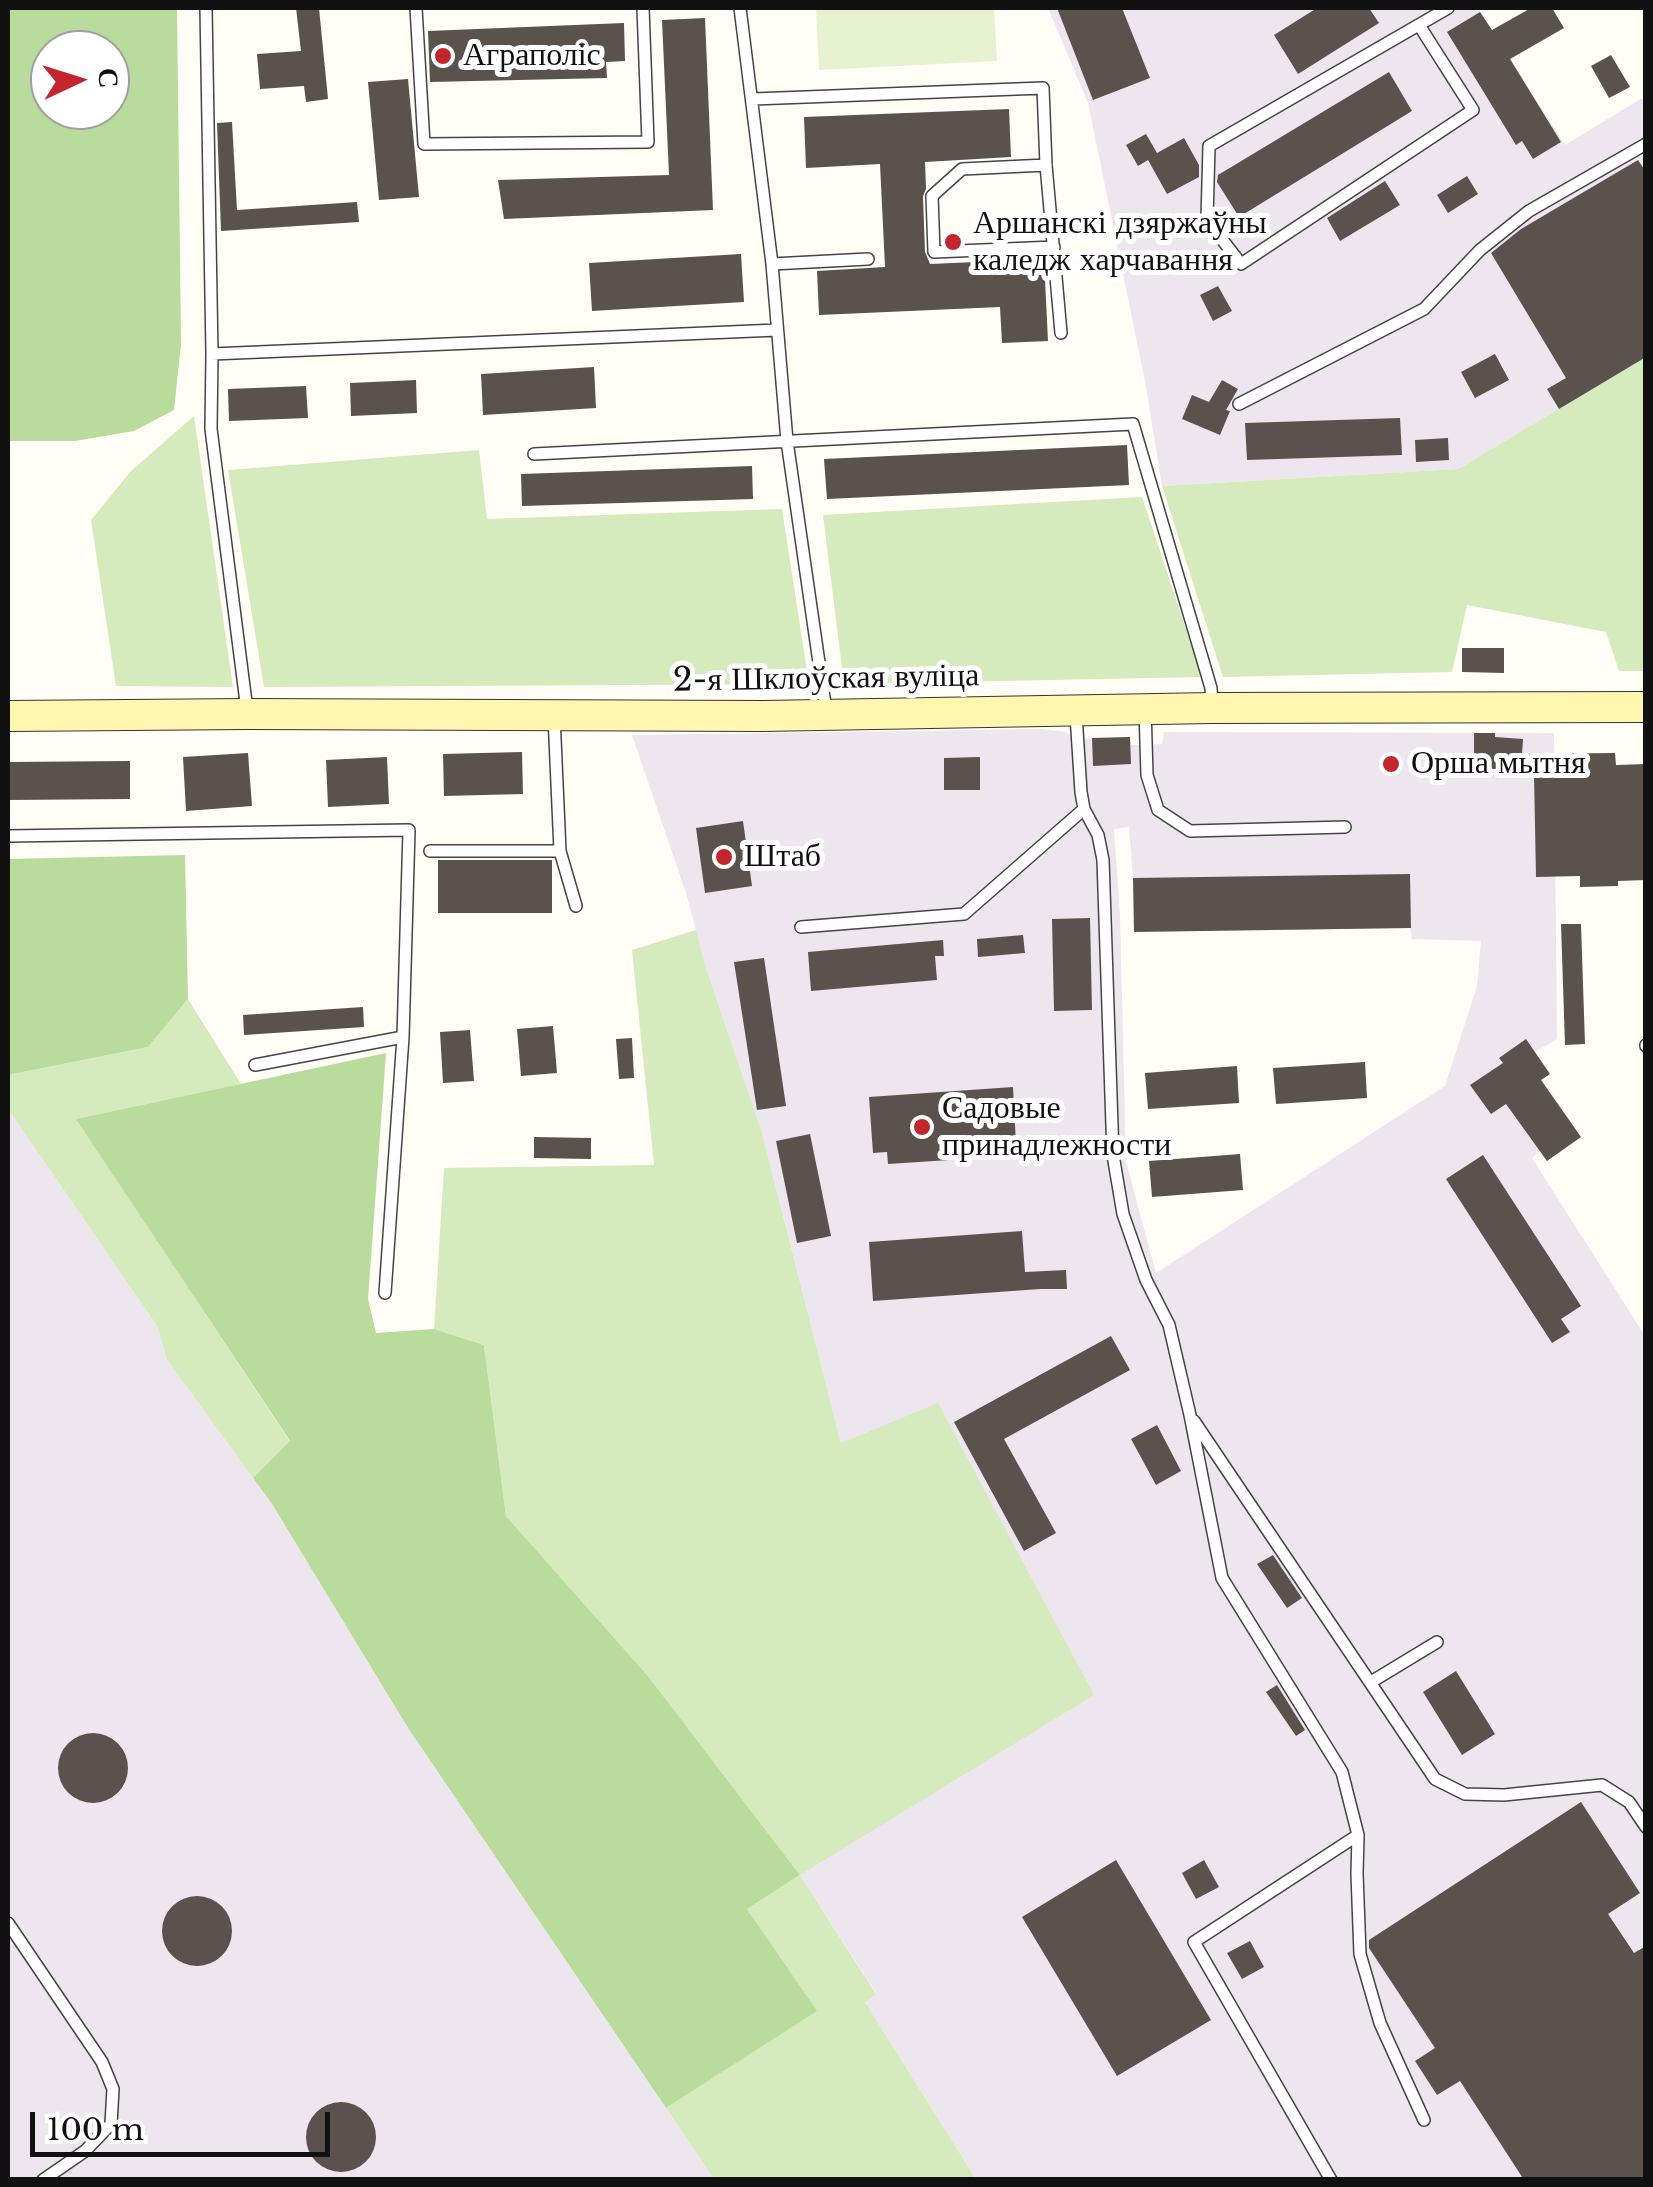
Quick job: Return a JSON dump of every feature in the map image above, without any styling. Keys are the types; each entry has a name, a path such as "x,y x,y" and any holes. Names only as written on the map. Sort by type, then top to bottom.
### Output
{"street":[{"name":"2-я Шклоўская вуліца","path":"8,716 826,715 1212,708 1646,707"}],"lane":[{"path":"206,8 211,428 247,714"},
{"path":"416,8 424,144 648,142 643,8"},
{"path":"740,8 772,264 786,440 826,715"},
{"path":"1419,25 1473,110 1240,264 1206,220 1210,146 1448,8"},
{"path":"753,99 1043,88 1061,332"},
{"path":"1238,404 1424,309 1480,250 1529,211 1646,144"},
{"path":"1046,165 962,168 932,196 934,252 1054,247"},
{"path":"772,264 868,259"},
{"path":"212,354 777,330"},
{"path":"534,454 1133,424 1211,688 1212,708"},
{"path":"1145,709 1148,775 1158,810 1190,831 1345,827"},
{"path":"1076,710 1080,792 1104,860 1113,1154 1123,1214 1146,1280 1169,1325 1222,1578 1342,1772 1358,1835 1360,1954 1380,2023 1424,2120"},
{"path":"554,716 560,851 576,906"},
{"path":"802,927 964,914 1084,809"},
{"path":"8,836 409,830 403,1037 385,1293"},
{"path":"430,851 560,851"},
{"path":"256,1065 403,1037"},
{"path":"1190,1415 1435,1779 1465,1794 1602,1785 1629,1802 1646,1827"},
{"path":"1370,1682 1437,1642"},
{"path":"1331,2180 1194,1942 1358,1835"},
{"path":"8,1923 102,2062 113,2089 111,2124 86,2152 42,2180"}],"shaded area":[{"path":"1048,8 1478,8 1565,145 1642,98 1646,104 1645,357 1458,469 1162,486 1145,381 1088,103"},
{"path":"1041,729 1066,732 1078,739 1130,737 1131,745 1162,744 1164,732 1554,733 1557,1039 1535,1052 1542,1080 1581,1137 1547,1161 1540,1151 1532,1158 1645,1336 1645,2179 976,2179 865,2002 876,1993 800,1875 841,1443 761,1129 632,735","holes":["1129,827 1134,932 1410,928 1412,939 1481,941 1477,986 1445,1086 1156,1273 1126,1162 1114,829"]},
{"path":"8,1109 157,1326 167,1360 272,1504 408,1728 714,2179 8,2179"}],"green space":[{"path":"8,8 177,8 181,344 174,410 134,431 75,441 8,441"},
{"path":"816,8 994,8 997,61 819,70"},
{"path":"1645,357 1645,671 1619,671 1606,632 1467,605 1452,672 1223,677 1162,486 1458,469"},
{"path":"194,416 233,687 116,686 91,520 131,471"},
{"path":"479,450 487,519 782,509 809,684 264,687 228,470"},
{"path":"1142,497 1202,677 844,684 823,515"},
{"path":"185,855 188,999 148,1047 8,1075 8,859"},
{"path":"696,930 761,1129 841,1443 938,1403 1094,1695 800,1875 648,1676 506,1516 484,1345 434,1329 444,1168 654,1165 632,950"},
{"path":"188,999 241,1084 77,1119 290,1442 253,1478 167,1360 157,1326 8,1109 8,1075 148,1047"},
{"path":"386,1053 368,1299 376,1333 434,1329 484,1345 506,1516 648,1676 800,1875 747,1909 817,2011 666,2108 408,1728 253,1478 290,1441 76,1119"},
{"path":"800,1875 876,1994 865,2002 976,2179 714,2179 666,2108 816,2011 747,1909"}],"building":[{"path":"296,8 319,8 328,99 306,102 304,86 260,89 257,54 301,51"},
{"path":"1057,8 1122,8 1150,78 1093,100"},
{"path":"1317,8 1369,8 1379,23 1298,74 1274,35"},
{"path":"1531,8 1552,8 1564,28 1510,59 1561,142 1533,159 1522,141 1516,145 1447,32 1480,12 1492,30"},
{"path":"705,18 713,210 504,219 498,180 669,175 662,20"},
{"path":"624,23 625,61 606,62 607,78 430,82 428,31"},
{"path":"1611,55 1630,87 1609,98 1591,66"},
{"path":"1389,72 1412,111 1239,217 1217,182 1218,175"},
{"path":"408,79 419,197 379,200 368,82"},
{"path":"1009,109 1011,157 925,162 925,252 930,264 1044,259 1048,341 1002,343 1000,307 819,315 817,271 885,267 880,164 806,168 804,117"},
{"path":"232,122 237,210 357,202 359,222 221,231 217,123"},
{"path":"1146,134 1157,153 1184,138 1199,165 1199,177 1167,194 1148,160 1138,166 1126,145"},
{"path":"1638,160 1646,172 1646,357 1559,409 1547,389 1566,378 1491,253 1521,229"},
{"path":"1467,176 1478,194 1448,213 1437,195"},
{"path":"1385,181 1400,205 1340,241 1327,218"},
{"path":"741,254 744,302 592,311 589,263"},
{"path":"1218,286 1232,311 1213,321 1200,295"},
{"path":"1495,354 1509,380 1475,398 1461,372"},
{"path":"594,367 596,408 483,415 481,374"},
{"path":"416,380 417,413 351,416 350,383"},
{"path":"1222,380 1238,389 1226,410 1230,411 1220,435 1182,419 1192,395 1209,402"},
{"path":"306,386 308,418 229,421 228,389"},
{"path":"1400,418 1402,455 1247,460 1245,423"},
{"path":"1448,438 1449,460 1416,462 1415,440"},
{"path":"1127,445 1129,485 827,499 824,459"},
{"path":"752,466 753,499 522,506 521,474"},
{"path":"1462,648 1504,648 1504,673 1462,672"},
{"path":"1474,733 1523,739 1522,754 1615,753 1616,765 1646,764 1646,880 1618,881 1618,886 1580,887 1580,876 1536,877 1534,775 1474,769"},
{"path":"1130,737 1131,764 1093,766 1092,738"},
{"path":"522,752 523,794 444,796 443,754"},
{"path":"248,753 252,806 186,811 183,757"},
{"path":"387,757 389,804 328,807 326,760"},
{"path":"980,757 980,790 944,790 944,758"},
{"path":"130,761 130,799 8,800 8,762"},
{"name":"Штаб","path":"743,821 752,886 705,893 696,828"},
{"path":"438,860 552,860 552,913 438,913"},
{"path":"1410,874 1411,928 1134,932 1133,878"},
{"path":"1090,918 1092,1010 1054,1011 1052,919"},
{"path":"1561,924 1581,924 1585,1044 1565,1045"},
{"path":"1023,935 1025,953 978,957 977,939"},
{"path":"943,940 944,956 935,956 937,980 811,991 808,952"},
{"path":"764,958 786,1106 757,1110 734,962"},
{"path":"363,1007 364,1027 244,1035 243,1015"},
{"path":"553,1026 557,1073 521,1076 517,1029"},
{"path":"470,1030 474,1081 443,1083 440,1032"},
{"path":"632,1038 634,1078 619,1079 616,1039"},
{"path":"1526,1039 1550,1074 1541,1080 1581,1137 1547,1161 1506,1104 1491,1114 1470,1085 1503,1063 1499,1058"},
{"path":"1365,1062 1367,1098 1276,1104 1273,1068"},
{"path":"1237,1066 1239,1103 1148,1109 1145,1073"},
{"path":"1013,1087 1016,1144 995,1145 995,1157 888,1164 887,1152 873,1153 869,1097"},
{"path":"810,1134 831,1236 797,1243 776,1141"},
{"path":"534,1137 591,1138 591,1159 534,1158"},
{"path":"1240,1154 1243,1190 1152,1197 1149,1161"},
{"path":"1483,1155 1581,1306 1561,1319 1570,1332 1552,1343 1446,1179"},
{"path":"1022,1231 1025,1272 1066,1270 1067,1289 873,1301 869,1242"},
{"path":"1111,1336 1130,1370 1004,1439 1056,1533 1024,1551 954,1422"},
{"path":"1157,1425 1181,1471 1156,1485 1131,1439"},
{"path":"1273,1555 1302,1598 1287,1608 1257,1564"},
{"path":"1456,1671 1495,1734 1462,1755 1423,1692"},
{"path":"1277,1685 1305,1730 1296,1736 1266,1692"},
{"path":"93,1733 117,1744 128,1768 117,1792 93,1803 69,1792 58,1768 69,1744"},
{"path":"1581,1802 1640,1893 1608,1914 1634,1953 1646,1946 1646,2180 1524,2180 1460,2081 1437,2095 1415,2061 1435,2048 1369,1948 1369,1940"},
{"path":"1116,1860 1211,2020 1117,2076 1022,1917"},
{"path":"1204,1860 1219,1887 1196,1899 1182,1873"},
{"path":"197,1896 221,1907 232,1931 221,1955 197,1966 173,1955 162,1931 173,1907"},
{"path":"1250,1941 1264,1967 1242,1979 1227,1953"},
{"path":"341,2102 365,2113 376,2137 365,2161 341,2172 317,2161 306,2137 317,2113"}],"place":[{"name":"Аграполіс","path":"443,56"},
{"name":"Аршанскі дзяржаўны каледж харчавання","path":"953,242"},
{"name":"Орша мытня","path":"1391,764"},
{"name":"Штаб","path":"724,857"},
{"name":"Садовые принадлежности","path":"922,1127"}]}
